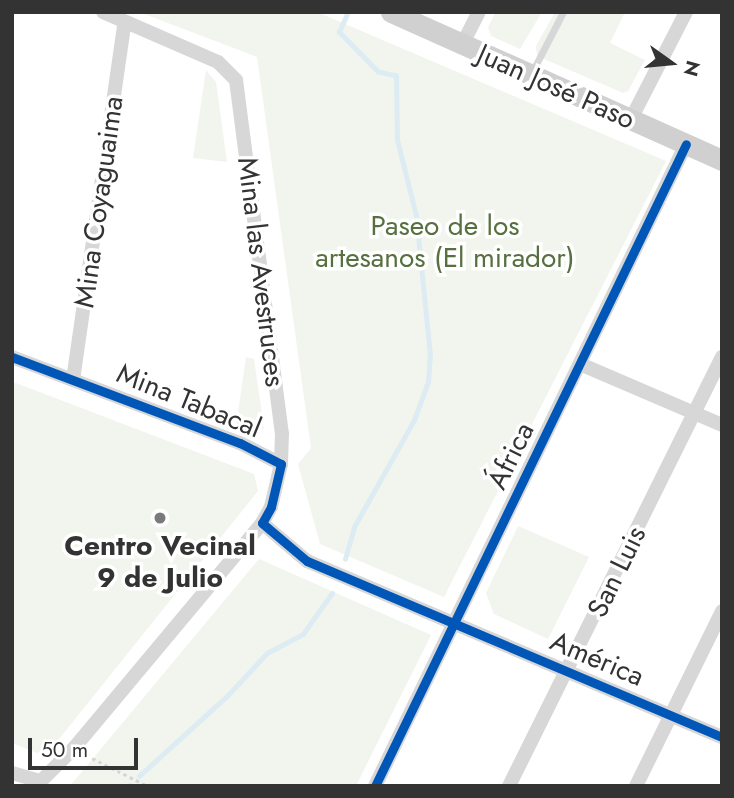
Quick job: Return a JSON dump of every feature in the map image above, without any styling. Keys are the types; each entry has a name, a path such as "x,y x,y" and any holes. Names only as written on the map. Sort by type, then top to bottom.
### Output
{"main road":[{"name":"Juan José Paso","path":"391,12 722,160"}],"street":[{"path":"103,12 124,24"},
{"path":"462,45 479,12"},
{"path":"630,121 686,12"},
{"name":"Mina las Avestruces","path":"124,24 218,62 236,80 282,434 281,464"},
{"name":"Mina Coyaguaima","path":"74,380 124,24"},
{"name":"África","path":"374,786 686,144"},
{"name":"Mina Tabacal","path":"12,357 240,443 281,464 271,507 262,523 74,748 38,783"},
{"name":"San Luis","path":"509,786 722,357"},
{"path":"580,364 722,425"},
{"path":"262,523 307,561 454,623"},
{"path":"636,786 722,611"},
{"name":"América","path":"454,623 722,737"},
{"path":"12,773 38,783"}],"lane":[{"path":"530,76 563,12"}],"path":[{"path":"74,748 148,786"}],"green space":[{"name":"Paseo de los artesanos (El mirador)","path":"139,12 317,12 666,161 444,597 320,544 298,464 311,448 257,57"},
{"path":"496,12 542,12 520,49 491,36 488,27"},
{"path":"555,12 625,12 610,43 645,60 628,91 623,93 537,56 536,46"},
{"path":"206,70 216,82 227,162 193,158"},
{"path":"246,357 254,359 264,428 257,434 236,427"},
{"path":"16,383 254,474 258,491 51,749 37,753 12,743 12,384"},
{"path":"518,526 589,557 548,639 494,614 486,593"},
{"path":"259,559 431,635 356,786 70,786"}],"waterway":[{"path":"345,559 354,527 414,420 428,382 430,356 416,216 397,140 396,76 378,72 339,32 348,12"},
{"path":"139,776 228,695 267,653 303,634 332,593"}],"cycle path":[{"path":"375,786 686,144"},
{"path":"12,357 240,443 281,464 271,507 262,523 307,561 722,737"}],"place":[{"name":"Centro Vecinal 9 de Julio","path":"160,518"}]}
